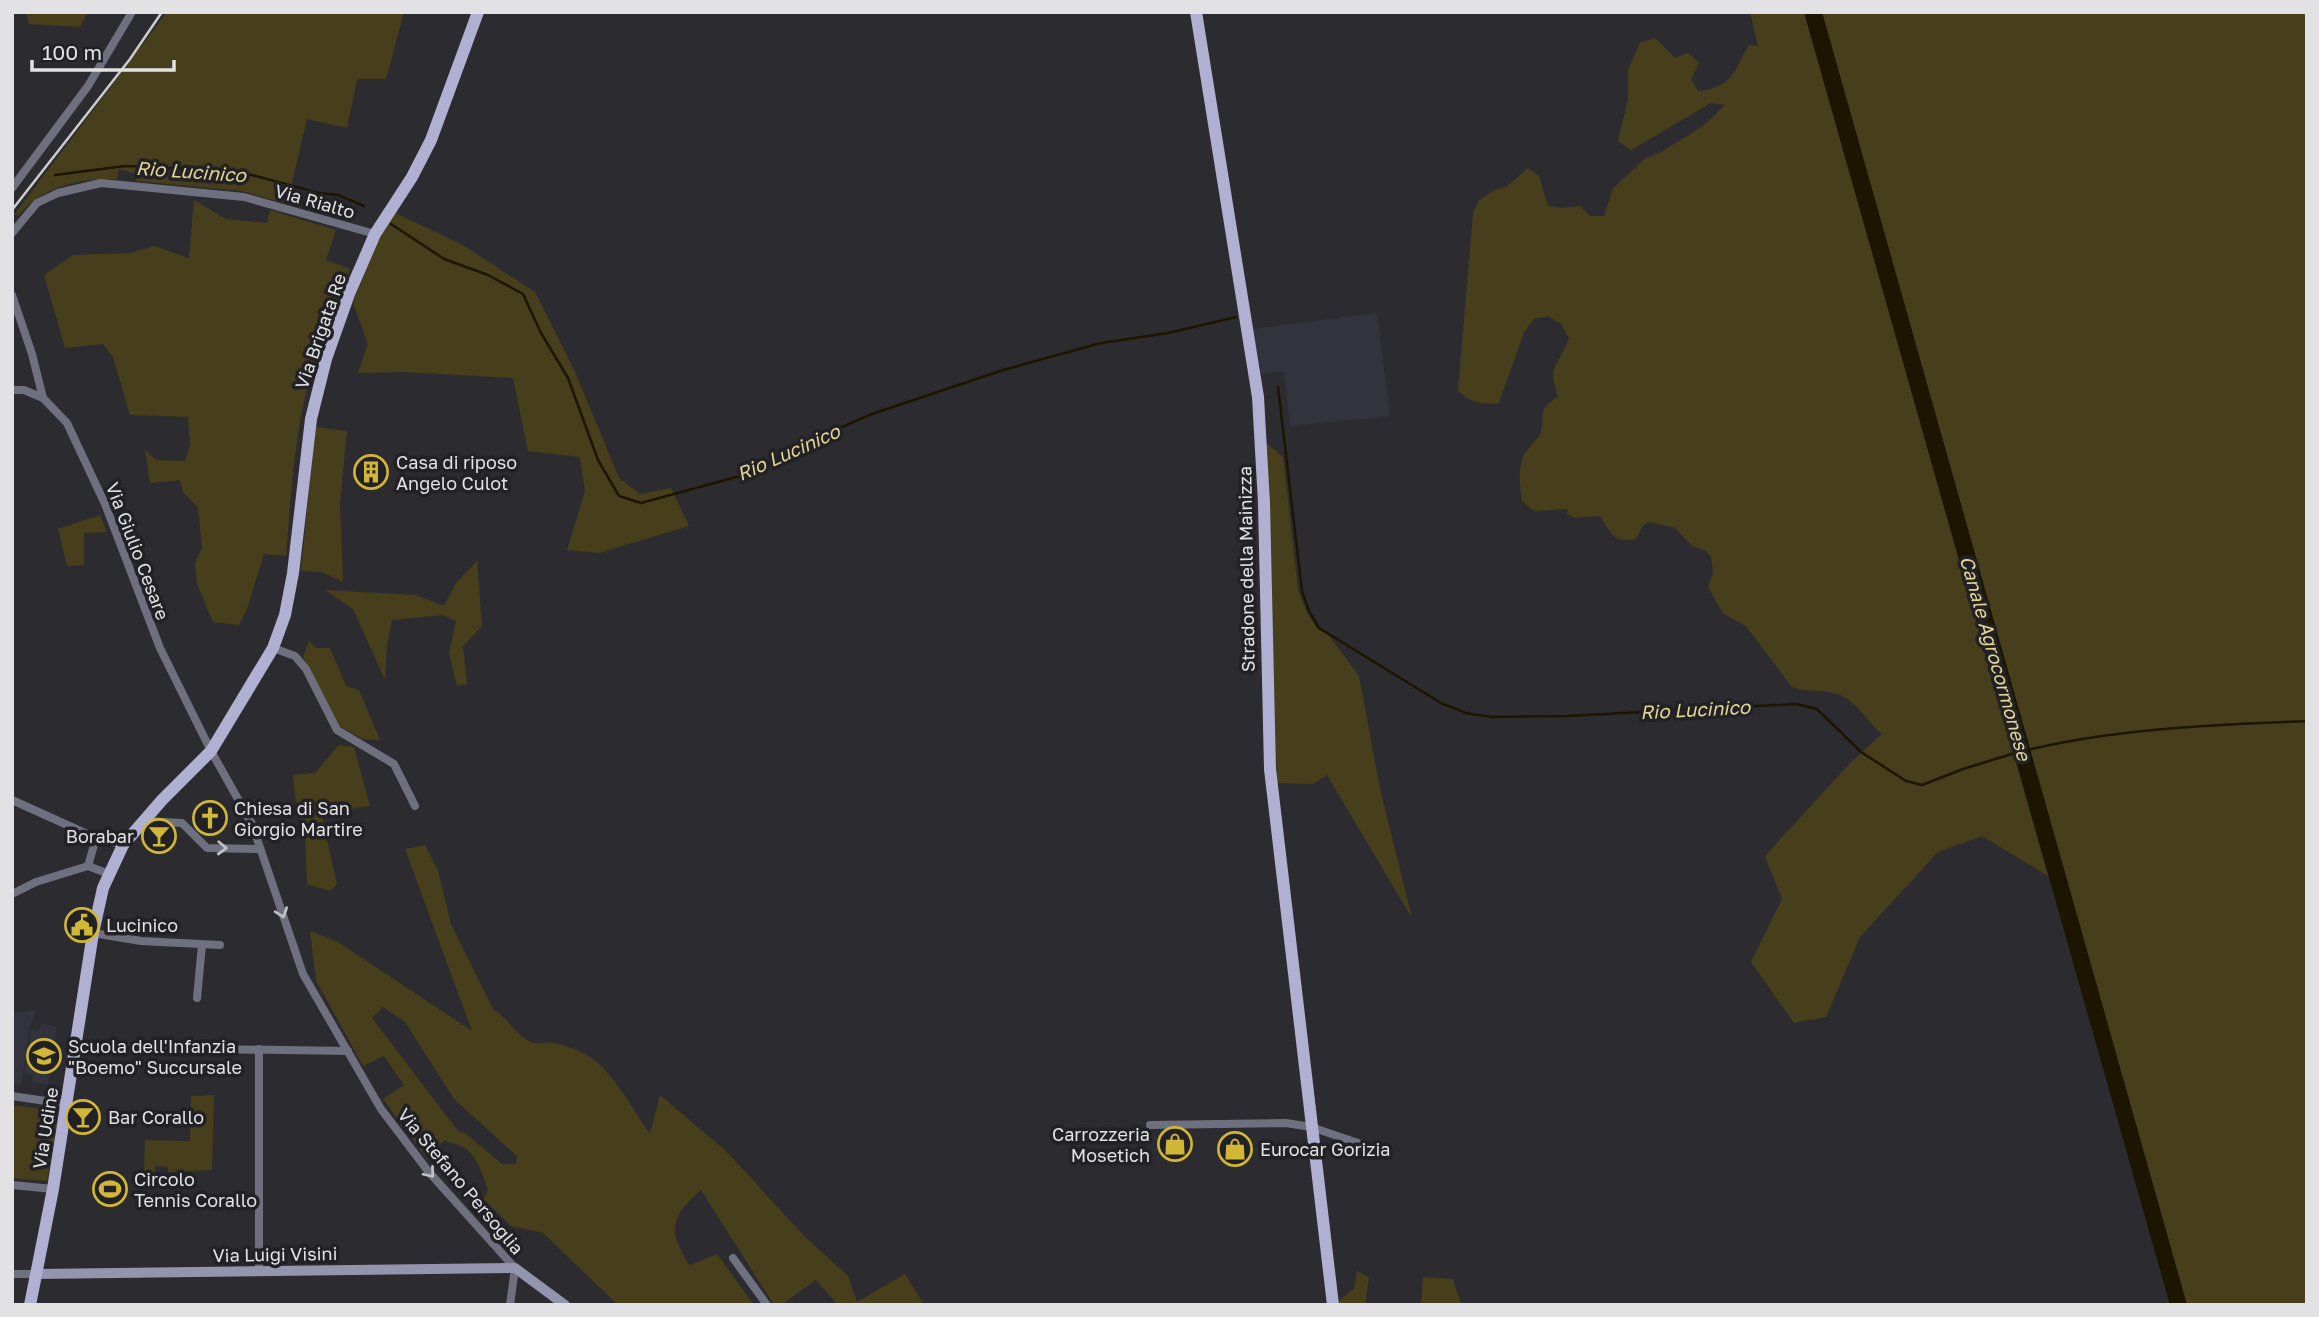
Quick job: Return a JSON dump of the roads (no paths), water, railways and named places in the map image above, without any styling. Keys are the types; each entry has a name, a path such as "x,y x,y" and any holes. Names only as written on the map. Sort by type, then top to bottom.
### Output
{"main road":[{"name":"Via Brigata Re","path":"145,821 211,751 273,648 285,615 293,573 311,419 326,359 349,295 380,226 412,177 431,140 478,12"},
{"name":"Stradone della Mainizza","path":"1196,12 1258,397 1264,503 1270,769 1333,1305"},
{"name":"Via Udine","path":"30,1305 53,1189 93,933 109,874 124,845 145,821"}],"street":[{"path":"12,188 88,86 131,12"},
{"name":"Via Rialto","path":"12,233 37,203 58,193 101,183 244,197 380,226"},
{"path":"12,295 32,354 43,398"},
{"path":"12,390 24,390 43,398"},
{"name":"Via Giulio Cesare","path":"43,398 67,423 105,504 160,648 211,751 252,824 260,849"},
{"path":"273,648 295,656 306,669 337,730 394,764 415,806"},
{"path":"12,800 96,838 124,845"},
{"path":"145,821 182,823 207,848 260,849"},
{"path":"88,866 96,838"},
{"name":"Via Stefano Persoglia","path":"260,849 303,974 381,1109 428,1171 515,1268"},
{"path":"12,894 36,882 88,866 109,874"},
{"path":"93,933 141,941 220,945"},
{"path":"197,998 202,946"},
{"path":"75,1047 348,1051"},
{"path":"259,1049 259,1272"},
{"path":"12,1096 66,1104"},
{"path":"1150,1125 1286,1123 1358,1143"},
{"path":"12,1185 53,1189"},
{"path":"733,1258 767,1305"},
{"path":"510,1305 515,1268 565,1305"},
{"name":"Via Luigi Visini","path":"36,1274 515,1268"},
{"path":"12,1274 36,1274"}],"water":[{"name":"Canale Agrocormonese","path":"1804,12 1822,12 2187,1305 2170,1305"}],"waterway":[{"name":"Rio Lucinico","path":"55,175 125,166 237,171 319,193 338,195 364,206"},
{"name":"Rio Lucinico","path":"391,224 444,259 488,275 523,294 541,333 568,378 598,460 619,496 641,503 751,473 810,441 872,414 1003,370 1101,343 1168,333 1236,317"},
{"name":"Rio Lucinico","path":"1278,387 1302,591 1309,611 1319,628 1441,703 1466,713 1491,717 1567,716 1796,704 1817,709 1861,752 1906,781 1922,785 2015,753"},
{"name":"Rio Lucinico","path":"2028,750 2132,732 2307,721"}],"railway":[{"path":"12,210 130,59 162,12"}],"place":[{"name":"Casa di riposo Angelo Culot","path":"371,472"},
{"name":"Chiesa di San Giorgio Martire","path":"210,818"},
{"name":"Borabar","path":"159,836"},
{"name":"Lucinico","path":"82,925"},
{"name":"Scuola dell'Infanzia \"Boemo\" Succursale","path":"44,1056"},
{"name":"Bar Corallo","path":"83,1117"},
{"name":"Carrozzeria Mosetich","path":"1175,1144"},
{"name":"Eurocar Gorizia","path":"1235,1149"},
{"name":"Circolo Tennis Corallo","path":"110,1189"}]}
